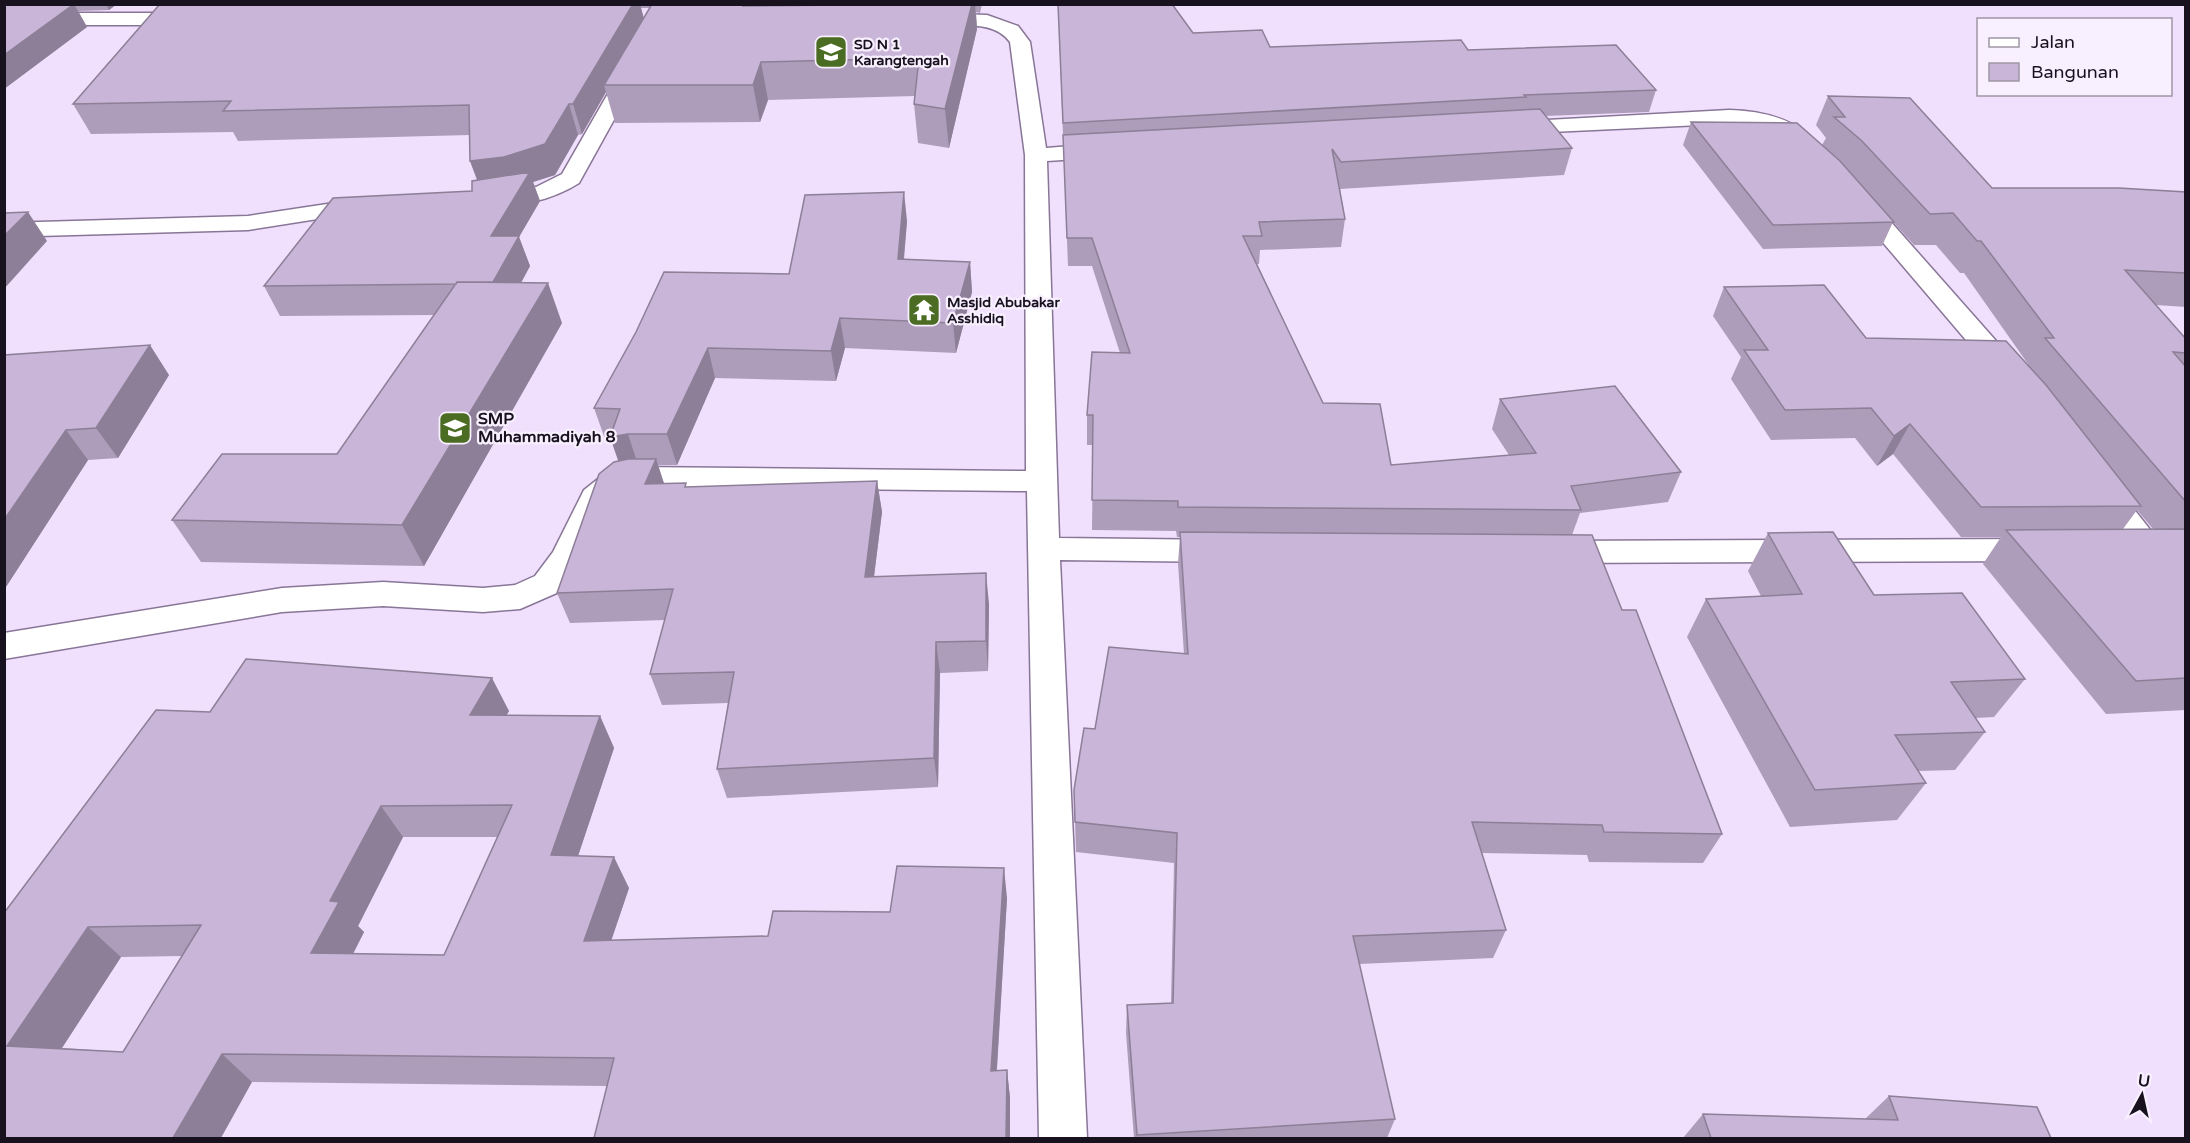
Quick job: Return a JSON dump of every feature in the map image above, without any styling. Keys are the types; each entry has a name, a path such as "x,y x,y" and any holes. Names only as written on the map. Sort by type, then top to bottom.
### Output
{"street":[{"path":"905,18 987,21 1011,30 1020,42 1036,154 1041,481 1063,1138"},
{"path":"4,19 207,19"},
{"path":"472,200 507,198 547,191 561,186 571,178 644,48"},
{"path":"1478,130 1760,116 1781,124 1835,174 2030,398"},
{"path":"1036,154 1132,149"},
{"path":"4,230 248,223 359,206 393,204"},
{"path":"2086,469 2162,549 2100,550"},
{"path":"4,646 282,600 383,594 483,600 520,597 547,584 567,557 595,497 614,482 638,477 1041,481"},
{"path":"1043,549 1255,551"},
{"path":"1527,552 2064,550"}],"building":[{"path":"74,4 4,55 4,5"},
{"path":"160,4 633,4 573,104 569,104 545,144 504,157 470,161 469,105 223,111 231,101 73,104"},
{"path":"652,4 744,4 743,6 972,4 945,109 914,104 919,58 761,62 753,85 604,85"},
{"path":"1058,4 1172,4 1193,33 1262,30 1270,47 1461,40 1468,50 1616,45 1656,90 1524,95 1526,97 1063,123"},
{"path":"1828,96 1910,98 1992,188 2119,188 2186,192 2186,273 2125,270 2186,339 2186,353 2173,352 2186,367 2186,502 2045,338 2054,338 1981,241 1977,241 1953,213 1930,214 1862,141 1834,117 1845,117"},
{"path":"1540,109 1572,148 1341,162 1332,149 1345,219 1259,222 1262,236 1243,236 1323,403 1380,404 1391,465 1536,453 1500,399 1615,386 1681,472 1571,486 1581,510 1178,507 1178,501 1092,500 1093,415 1087,415 1092,352 1130,353 1092,238 1067,238 1063,135"},
{"path":"1691,122 1797,123 1840,161 1894,222 1773,225"},
{"path":"530,172 491,236 519,236 493,282 264,286 333,198 472,191 472,181"},
{"path":"904,192 898,259 970,262 953,323 840,318 831,351 708,348 667,434 628,434 610,437 620,409 594,408 636,332 664,272 789,274 805,195"},
{"path":"28,212 4,236 4,213"},
{"path":"457,282 548,283 402,525 172,520 222,454 337,454"},
{"path":"1824,285 1866,338 2006,341 2046,385 2141,506 1981,507 1910,424 1894,436 1871,408 1785,410 1744,350 1768,350 1724,287"},
{"path":"150,345 96,428 66,430 4,520 4,355"},
{"path":"628,459 656,459 645,484 686,483 685,487 877,481 865,577 986,573 986,641 936,642 934,758 717,769 734,672 650,674 673,589 557,593 599,474 614,462"},
{"path":"2186,529 2186,678 2136,681 2006,530"},
{"path":"1180,532 1592,535 1622,610 1636,610 1722,834 1604,832 1602,825 1472,822 1506,930 1353,936 1395,1119 1137,1135 1127,1005 1173,1003 1177,833 1075,822 1074,790 1084,728 1095,729 1109,647 1188,654"},
{"path":"1833,532 1874,595 1962,593 2025,679 1951,682 1985,732 1895,735 1926,783 1815,790 1706,599 1802,594 1768,533"},
{"path":"246,659 492,678 470,715 600,716 551,855 614,857 584,941 768,936 773,911 890,912 897,866 1004,868 991,1071 1007,1070 1006,1138 594,1138 614,1058 222,1054 173,1138 4,1138 4,939 6,938 4,938 4,913 156,710 210,712","holes":["512,805 444,955 311,953 339,902 330,901 381,806","201,925 123,1052 7,1046 88,927"]},
{"path":"1889,1096 2037,1107 2051,1138 1711,1138 1703,1114 1898,1120"}],"place":[{"name":"SD N 1 Karangtengah","path":"831,52"},
{"name":"Masjid Abubakar Asshidiq","path":"924,310"},
{"name":"SMP Muhammadiyah 8","path":"455,428"}]}
